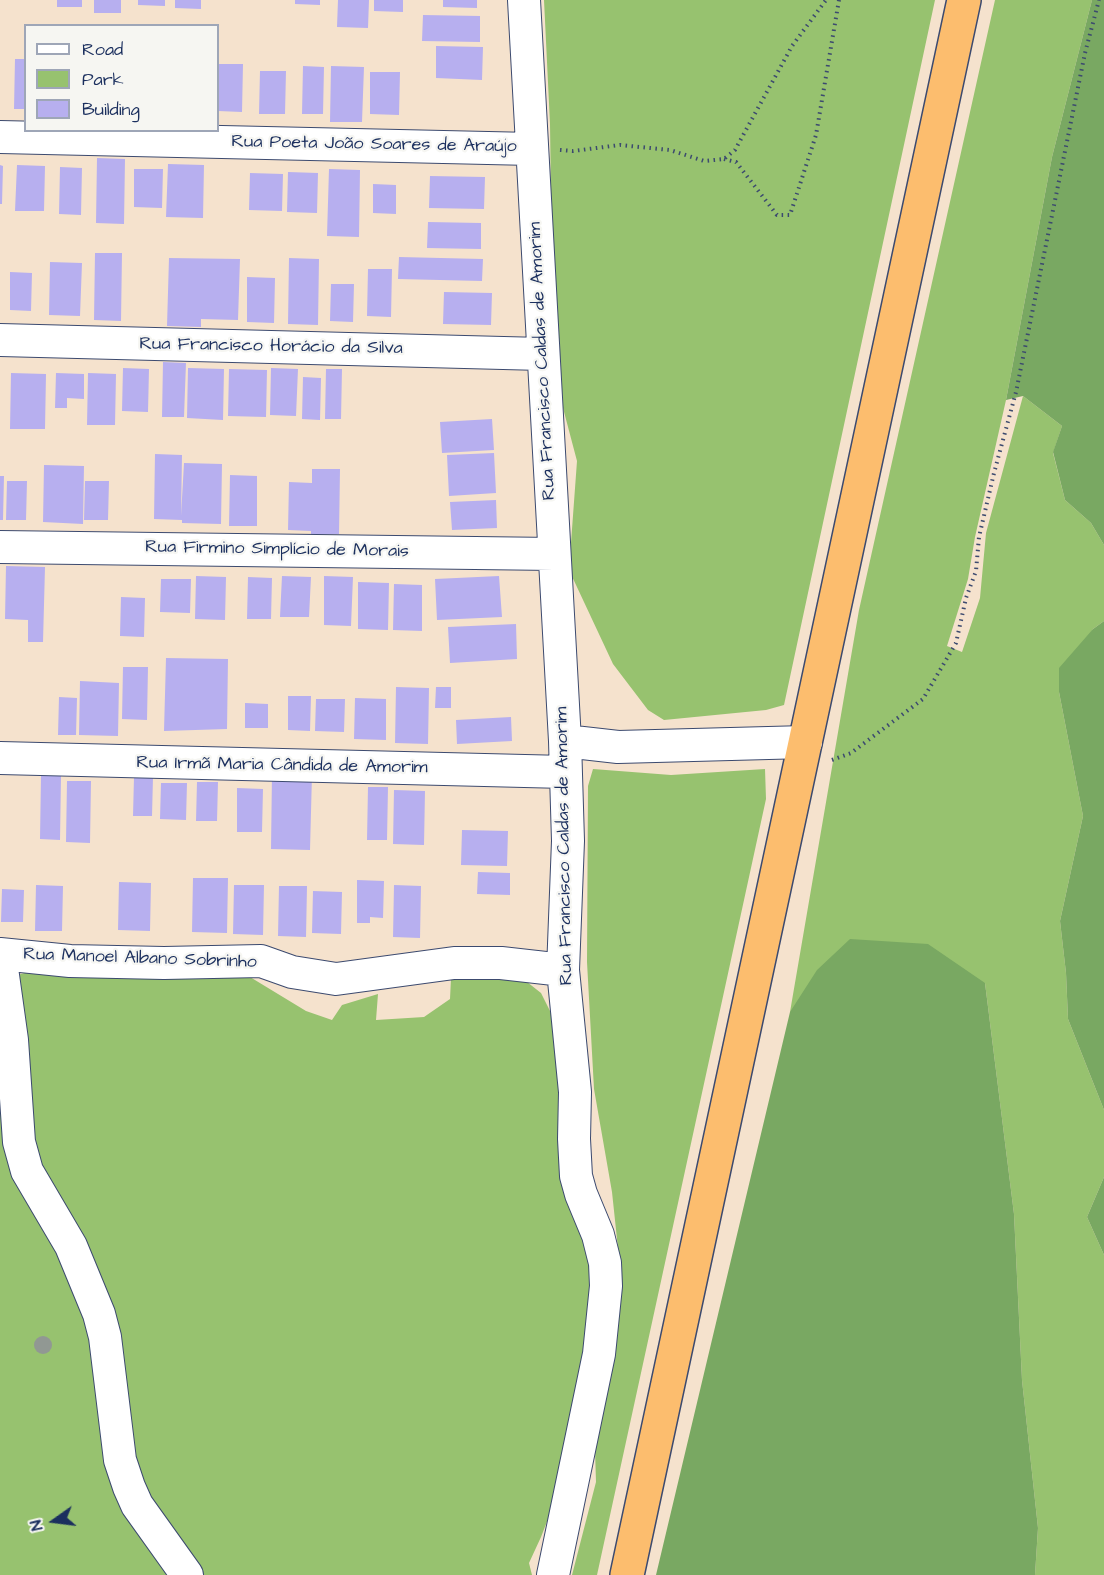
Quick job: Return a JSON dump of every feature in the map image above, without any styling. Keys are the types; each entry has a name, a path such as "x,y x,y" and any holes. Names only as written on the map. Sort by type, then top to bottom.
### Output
{"highway":[{"path":"627,1575 964,0"}],"street":[{"name":"Rua Francisco Caldas de Amorim","path":"524,0 565,741 568,842 563,970 575,1092 573,1139 580,1194 598,1235 605,1263 606,1286 599,1354 553,1575"},
{"name":"Rua Poeta João Soares de Araújo","path":"0,137 532,149"},
{"name":"Rua Francisco Horácio da Silva","path":"0,340 542,354"},
{"name":"Rua Firmino Simplício de Morais","path":"0,547 554,554"},
{"path":"565,741 618,747 803,752"},
{"name":"Rua Irmã Maria Cândida de Amorim","path":"0,758 565,772"},
{"path":"0,954 12,1040 19,1142 27,1171 71,1246 99,1314 105,1337 120,1460 129,1487 137,1504 187,1575"},
{"name":"Rua Manoel Albano Sobrinho","path":"0,954 94,961 164,963 261,961 292,972 336,980 454,963 501,963 563,970"}],"path":[{"path":"724,159 735,150 792,46 826,0"},
{"path":"532,149 573,151 620,145 670,150 704,161 724,159 736,162 777,215 790,215 816,135 839,0"},
{"path":"803,752 825,763 851,753 888,727 923,699 956,643 966,598 976,571 979,537 1016,392 1084,53 1099,0"}],"green space":[{"path":"544,0 935,0 784,705 766,710 664,720 648,710 613,664 569,570 577,461 563,408 551,198"},
{"path":"995,0 1092,0 1052,157 1006,400 975,537 968,579 947,646 962,652 980,598 986,533 1023,396 1062,426 1053,453 1065,500 1091,523 1104,545 1104,621 1093,629 1059,692 1083,816 1060,921 1068,1019 1104,1110 1104,1177 1087,1217 1104,1255 1104,1575 1035,1575 1038,1528 1022,1380 1014,1214 985,983 790,1012 859,610"},
{"path":"1092,0 1104,0 1104,545 1091,523 1065,500 1053,452 1062,426 1023,396 1006,400 1052,157"},
{"path":"1104,621 1104,1110 1068,1019 1060,921 1083,816 1059,692 1059,668 1093,629"},
{"path":"593,769 671,775 765,769 766,799 597,1575 572,1575 596,1482 595,1450 606,1364 622,1286 612,1192 594,1089 587,962 588,786"},
{"path":"850,939 928,944 985,983 1014,1214 1022,1380 1038,1528 1035,1575 656,1575 790,1012 817,970"},
{"path":"25,973 250,977 306,1011 332,1020 342,1005 378,994 376,1020 424,1017 450,999 451,978 522,978 541,993 555,1021 557,1073 566,1100 595,1290 571,1414 560,1488 529,1563 532,1575 0,1575 0,979"},
{"path":"1104,1177 1104,1255 1087,1217"}],"building":[{"path":"57,0 82,0 82,7 57,7"},
{"path":"94,0 121,0 121,13 94,13"},
{"path":"138,0 165,0 165,6 138,5"},
{"path":"175,0 201,0 201,9 175,8"},
{"path":"295,0 320,0 320,5 295,4"},
{"path":"338,0 369,0 368,28 337,27"},
{"path":"374,0 403,0 403,12 374,11"},
{"path":"443,0 477,0 477,8 443,7"},
{"path":"423,15 480,16 480,42 422,41"},
{"path":"436,46 483,47 482,80 436,78"},
{"path":"15,59 24,59 24,109 14,109"},
{"path":"219,64 243,64 242,112 219,111"},
{"path":"303,66 324,67 323,114 302,114"},
{"path":"331,66 364,67 362,122 330,122"},
{"path":"260,71 286,71 285,114 259,114"},
{"path":"370,72 400,72 399,115 370,114"},
{"path":"97,158 125,159 124,224 96,223"},
{"path":"168,164 204,165 203,218 166,217"},
{"path":"0,165 3,166 2,204 0,204"},
{"path":"17,165 45,166 44,211 15,211"},
{"path":"60,167 82,168 81,215 59,214"},
{"path":"134,169 163,169 162,208 134,207"},
{"path":"329,169 360,170 359,237 327,236"},
{"path":"288,172 318,173 317,213 287,212"},
{"path":"250,173 283,174 282,211 249,210"},
{"path":"430,176 485,177 484,209 429,208"},
{"path":"373,184 396,185 396,214 373,213"},
{"path":"428,222 481,223 481,249 427,248"},
{"path":"95,253 122,253 121,321 94,320"},
{"path":"399,257 483,259 482,281 398,279"},
{"path":"169,258 240,259 238,320 201,319 201,327 167,326"},
{"path":"289,258 319,259 318,325 288,324"},
{"path":"50,262 82,263 80,316 49,315"},
{"path":"368,269 392,269 391,317 367,316"},
{"path":"10,272 32,273 31,311 10,310"},
{"path":"247,277 275,278 274,323 247,322"},
{"path":"331,284 354,284 353,322 330,321"},
{"path":"444,292 492,293 491,325 443,324"},
{"path":"163,362 186,363 184,417 162,417"},
{"path":"123,368 149,369 148,412 122,411"},
{"path":"188,368 224,369 223,420 187,418"},
{"path":"271,368 298,369 296,416 270,415"},
{"path":"229,369 267,370 266,417 228,416"},
{"path":"326,369 342,369 341,419 325,419"},
{"path":"11,373 46,374 45,429 10,429"},
{"path":"56,373 84,374 84,399 67,398 67,408 55,408"},
{"path":"88,373 116,374 115,425 87,425"},
{"path":"303,377 321,378 320,420 302,419"},
{"path":"492,419 494,450 442,453 440,422"},
{"path":"494,453 496,493 449,496 447,455"},
{"path":"155,454 182,455 181,516 184,463 222,464 221,524 182,523 182,520 154,519"},
{"path":"44,465 84,466 83,524 43,522"},
{"path":"312,469 340,469 339,534 311,534 311,531 288,530 289,482 312,483"},
{"path":"230,475 257,476 257,526 229,526"},
{"path":"0,476 4,476 3,520 0,520"},
{"path":"7,481 27,481 26,520 6,520"},
{"path":"85,481 109,481 108,520 84,520"},
{"path":"496,500 497,528 452,530 450,502"},
{"path":"6,566 45,567 43,642 28,642 28,620 5,619"},
{"path":"196,576 226,577 225,620 195,619"},
{"path":"282,576 311,577 309,617 280,617"},
{"path":"324,576 353,577 351,626 324,625"},
{"path":"499,576 502,617 437,620 435,579"},
{"path":"248,577 272,578 271,619 247,619"},
{"path":"161,579 191,579 190,613 160,612"},
{"path":"358,582 389,583 388,630 358,629"},
{"path":"394,584 422,585 422,631 393,630"},
{"path":"121,597 145,598 144,637 120,636"},
{"path":"516,624 517,659 450,663 448,627"},
{"path":"166,658 228,659 227,729 164,731"},
{"path":"123,667 148,667 147,720 122,719"},
{"path":"80,681 119,683 118,736 79,735"},
{"path":"396,687 429,688 428,744 395,743"},
{"path":"436,687 451,687 451,708 435,708"},
{"path":"288,696 311,696 310,731 288,730"},
{"path":"59,697 77,698 76,735 58,735"},
{"path":"355,698 386,699 386,740 354,739"},
{"path":"316,699 345,699 344,732 315,731"},
{"path":"245,703 268,704 268,728 245,728"},
{"path":"511,717 512,741 457,744 456,720"},
{"path":"272,773 312,774 310,850 271,849"},
{"path":"41,776 61,776 60,840 40,839"},
{"path":"134,777 153,777 152,816 133,816"},
{"path":"67,781 91,781 90,843 66,842"},
{"path":"197,782 218,782 217,821 196,821"},
{"path":"161,783 187,783 186,820 160,819"},
{"path":"368,787 388,787 387,840 367,840"},
{"path":"237,788 263,789 262,832 237,832"},
{"path":"394,790 425,791 424,845 393,844"},
{"path":"462,830 508,831 507,866 461,865"},
{"path":"478,872 510,873 510,895 477,894"},
{"path":"193,878 228,878 227,933 192,932"},
{"path":"357,880 384,881 383,918 370,917 370,923 357,923"},
{"path":"119,882 151,883 150,931 118,930"},
{"path":"36,885 63,886 62,931 35,931"},
{"path":"234,885 264,885 263,935 233,934"},
{"path":"394,885 421,886 420,938 393,937"},
{"path":"279,886 307,886 306,937 278,936"},
{"path":"2,889 24,890 23,922 1,922"},
{"path":"313,891 342,892 341,934 312,933"}]}
